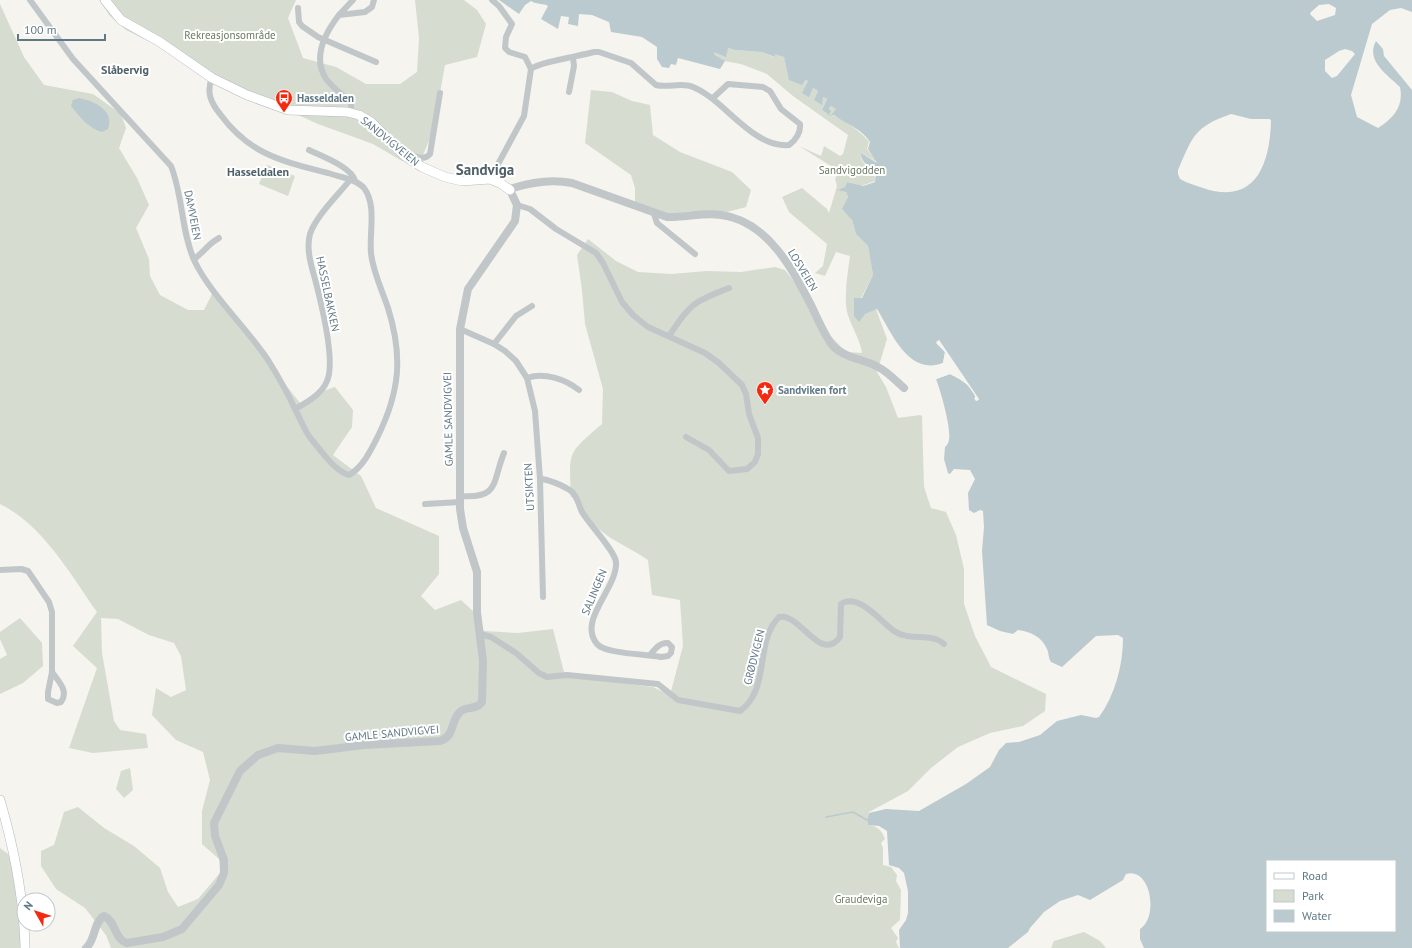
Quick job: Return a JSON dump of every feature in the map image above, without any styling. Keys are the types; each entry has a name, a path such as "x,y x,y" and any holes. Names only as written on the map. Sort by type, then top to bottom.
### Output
{"main road":[{"name":"SANDVIGVEIEN","path":"105,0 121,20 160,42 212,78 260,100 288,110 351,112 371,122 405,156 422,167 454,180 471,182 490,179"},
{"path":"490,179 500,182 510,190"},
{"path":"0,800 12,844 19,886 25,948"}],"street":[{"name":"DAMVEIEN","path":"30,0 73,59 171,166 177,181 182,222 194,259 211,287 250,334 269,362 311,439 345,474 350,475 355,472 373,445 387,416 396,387 399,363 396,335 372,260 371,207 369,194 352,181"},
{"path":"351,112 351,103 327,80 321,70 319,58 324,39 332,25 353,0"},
{"path":"339,16 365,12 372,7 374,0"},
{"path":"490,179 524,116 531,69 525,57 509,52 505,48 506,37 512,24 499,6 492,0"},
{"path":"298,8 299,22 312,34 376,62"},
{"path":"531,69 537,64 599,52 631,63 656,85 692,86 713,98 751,131 770,142 783,146 789,145 800,130 800,124 781,108 770,91 763,87 728,84 713,98"},
{"path":"568,92 574,66 573,58"},
{"path":"212,78 208,88 212,100 228,125 242,140 264,153 352,181 354,178 341,166 308,150"},
{"path":"405,156 408,155 422,159 430,154 440,93"},
{"name":"HASSELBAKKEN","path":"295,409 322,389 327,381 330,369 322,306 308,248 310,234 316,222 352,181"},
{"name":"LOSVEIEN","path":"510,190 521,185 559,181 572,183 667,218 682,218 699,215 724,215 745,223 762,234 779,252 798,280 833,345 842,354 882,369 904,388"},
{"path":"510,190 517,205 530,209 556,229 596,253 603,263 622,302 633,315 648,327 705,353 720,363 742,385 746,394 749,414 758,438 758,454 755,462 747,469 729,471 709,450 686,437"},
{"name":"GAMLE SANDVIGVEI","path":"86,948 90,944 99,921 104,916 111,922 121,940 126,943 173,934 186,925 222,879 224,860 215,836 214,824 240,771 258,755 278,748 315,751 364,744 436,742 451,734 460,712 465,709 479,706 483,699 483,662 477,612 477,572 463,528 460,499 460,329 468,289 515,221 517,205"},
{"path":"654,214 657,223 695,254"},
{"path":"194,259 201,255 213,241 218,238"},
{"path":"669,336 690,306 697,301 729,288"},
{"path":"494,344 516,316 532,306"},
{"name":"UTSIKTEN","path":"460,329 494,344 516,361 527,378 535,411 540,479 543,596"},
{"path":"527,378 541,375 551,377 565,381 579,390"},
{"path":"425,504 478,497 488,493 497,476 504,453"},
{"name":"SALINGEN","path":"540,479 570,491 577,498 581,510 612,552 616,562 610,583 592,623 591,634 597,645 606,650 650,655"},
{"path":"0,570 21,568 28,571 49,602 52,612 52,672 48,699 57,703 61,702 65,697 65,691 52,672"},
{"name":"GRØDVIGEN","path":"480,634 491,637 516,653 538,673 547,677 567,675 658,684 678,700 740,711 750,703 756,691 770,630 779,617 791,620 819,642 827,644 832,643 840,637 840,607 843,602 849,602 867,608 889,628 903,636 936,639 944,644"}],"green space":[{"name":"Rekreasjonsområde","path":"99,0 296,0 288,18 303,58 336,67 366,84 400,84 417,72 419,38 415,0 464,0 477,10 486,24 477,57 445,65 433,131 423,155 402,161 373,144 318,124 287,110 255,100 166,50 126,30 110,16"},
{"path":"0,4 24,57 44,85 93,94 121,114 126,128 119,148 137,178 149,205 136,228 149,259 150,276 160,295 188,310 204,310 212,294 205,282 300,403 323,391 335,387 353,410 352,427 333,455 361,476 376,508 439,536 439,574 421,596 435,610 461,600 474,612 484,631 518,633 553,629 565,676 653,687 670,695 683,646 680,600 652,595 648,560 599,529 584,511 578,498 571,497 570,470 573,454 576,448 602,424 603,389 585,324 577,255 588,239 616,261 638,272 672,274 706,271 741,272 775,267 785,270 806,297 822,327 846,352 862,353 860,343 850,320 846,302 846,286 850,256 836,252 825,276 815,273 823,266 827,244 789,212 782,197 802,188 827,209 829,213 837,186 835,179 839,171 799,146 821,156 824,146 840,156 843,154 848,135 793,96 767,74 741,64 724,61 715,55 714,52 728,48 761,52 774,57 775,53 784,57 788,74 808,81 803,93 813,88 818,91 814,100 822,100 823,97 827,99 822,110 827,114 831,106 836,109 831,115 846,122 869,142 867,149 877,162 861,153 861,158 873,172 875,181 861,186 847,182 845,187 838,190 846,192 848,197 843,210 852,220 856,234 868,246 873,275 861,298 865,314 876,309 887,339 877,372 886,387 898,418 922,416 924,487 931,508 946,512 956,535 964,569 964,604 975,636 991,667 1046,694 1045,711 1023,726 990,733 958,747 931,768 908,791 869,812 867,820 868,825 879,829 885,839 881,843 883,848 883,865 891,867 897,875 896,881 901,890 900,920 891,928 898,938 896,942 899,948 111,948 106,935 85,908 56,889 41,866 41,851 54,845 64,812 78,807 104,828 134,846 160,868 168,892 178,907 198,899 220,873 219,859 202,844 202,811 210,780 203,752 176,740 152,715 156,688 171,697 186,690 181,656 174,643 149,635 118,619 101,618 102,653 114,721 120,730 146,734 148,748 93,753 69,748 97,668 73,646 97,612 66,567 42,537 30,524 0,504"},
{"path":"591,90 612,92 632,101 650,105 653,135 680,152 732,172 751,190 746,207 727,212 666,216 635,203 635,188 631,175 585,143"},
{"path":"267,165 295,176 288,196 259,184"},
{"path":"20,618 42,643 43,666 23,683 0,694 0,659 7,655 0,639 0,632"},
{"path":"130,768 133,790 124,798 116,789 121,771"},
{"path":"0,848 12,857 17,892 16,892 16,932 24,932 26,948 0,948"},
{"path":"1084,932 1100,941 1106,948 1051,948 1054,941"}],"water":[{"path":"499,0 1412,0 1412,12 1401,8 1390,10 1372,24 1351,95 1357,117 1378,128 1393,116 1399,106 1401,94 1400,87 1379,67 1373,55 1373,48 1376,41 1383,49 1384,56 1412,90 1412,948 1144,948 1140,939 1140,929 1146,923 1149,914 1151,904 1150,894 1141,878 1135,874 1126,874 1123,880 1090,900 1078,895 1060,901 1044,912 1028,932 1008,948 900,948 899,930 906,920 908,913 908,891 904,873 899,868 889,865 887,831 879,826 868,825 867,820 869,813 886,809 919,811 966,784 990,767 999,750 1006,743 1019,742 1040,735 1057,721 1081,715 1096,718 1099,717 1114,689 1122,659 1123,638 1118,635 1096,636 1062,667 1051,662 1045,645 1035,635 1018,630 1013,634 1000,631 987,625 982,551 984,527 983,511 980,510 974,513 969,510 968,493 975,479 970,470 954,469 950,474 948,473 944,459 945,447 949,440 949,426 936,379 950,374 967,384 973,392 976,401 979,400 939,340 936,343 945,352 943,363 931,365 920,363 911,358 902,350 877,309 865,314 859,322 854,316 854,298 862,298 873,275 868,246 856,234 852,220 842,209 848,197 846,192 837,190 845,187 847,182 863,186 875,182 876,173 864,162 861,156 861,153 877,163 868,149 870,142 867,137 834,115 830,116 836,109 831,106 829,109 831,111 829,115 822,110 827,99 823,97 822,105 814,100 818,91 813,88 809,97 802,93 808,81 805,80 802,85 789,80 784,57 775,54 775,57 761,52 728,48 726,57 714,52 715,55 725,61 720,69 678,58 676,65 671,64 669,68 662,67 657,59 657,47 642,37 611,32 609,22 592,15 579,14 578,26 568,24 569,17 561,16 558,29 541,19 548,6 531,1 525,5 519,14","holes":["1329,4 1336,8 1335,15 1317,21 1310,14 1319,5","1345,49 1352,51 1355,54 1337,76 1332,78 1325,71 1325,60","1231,114 1251,119 1270,119 1271,121 1267,152 1263,165 1256,177 1248,186 1236,191 1221,192 1203,188 1180,179 1178,170 1187,149 1196,134 1209,123"]},
{"path":"79,98 97,104 106,112 109,117 108,129 102,132 97,130 81,118 71,106 73,100"}],"pier":[{"path":"939,340 979,399 976,401 974,398 976,397 965,381 950,374 934,380 935,377 950,372 962,378 946,354 944,364 931,368 943,363 945,352 936,342"}],"waterway":[{"path":"826,817 853,812 867,820"}],"place":[{"name":"Hasseldalen","path":"284,113"},
{"name":"Sandviken fort","path":"765,405"}],"district":[{"name":"Slåbervig","path":"125,69"},
{"name":"Sandviga","path":"485,169"},
{"name":"Hasseldalen","path":"258,171"}],"park label":[{"name":"Sandvigodden","path":"852,170"},
{"name":"Graudeviga","path":"861,899"}]}
